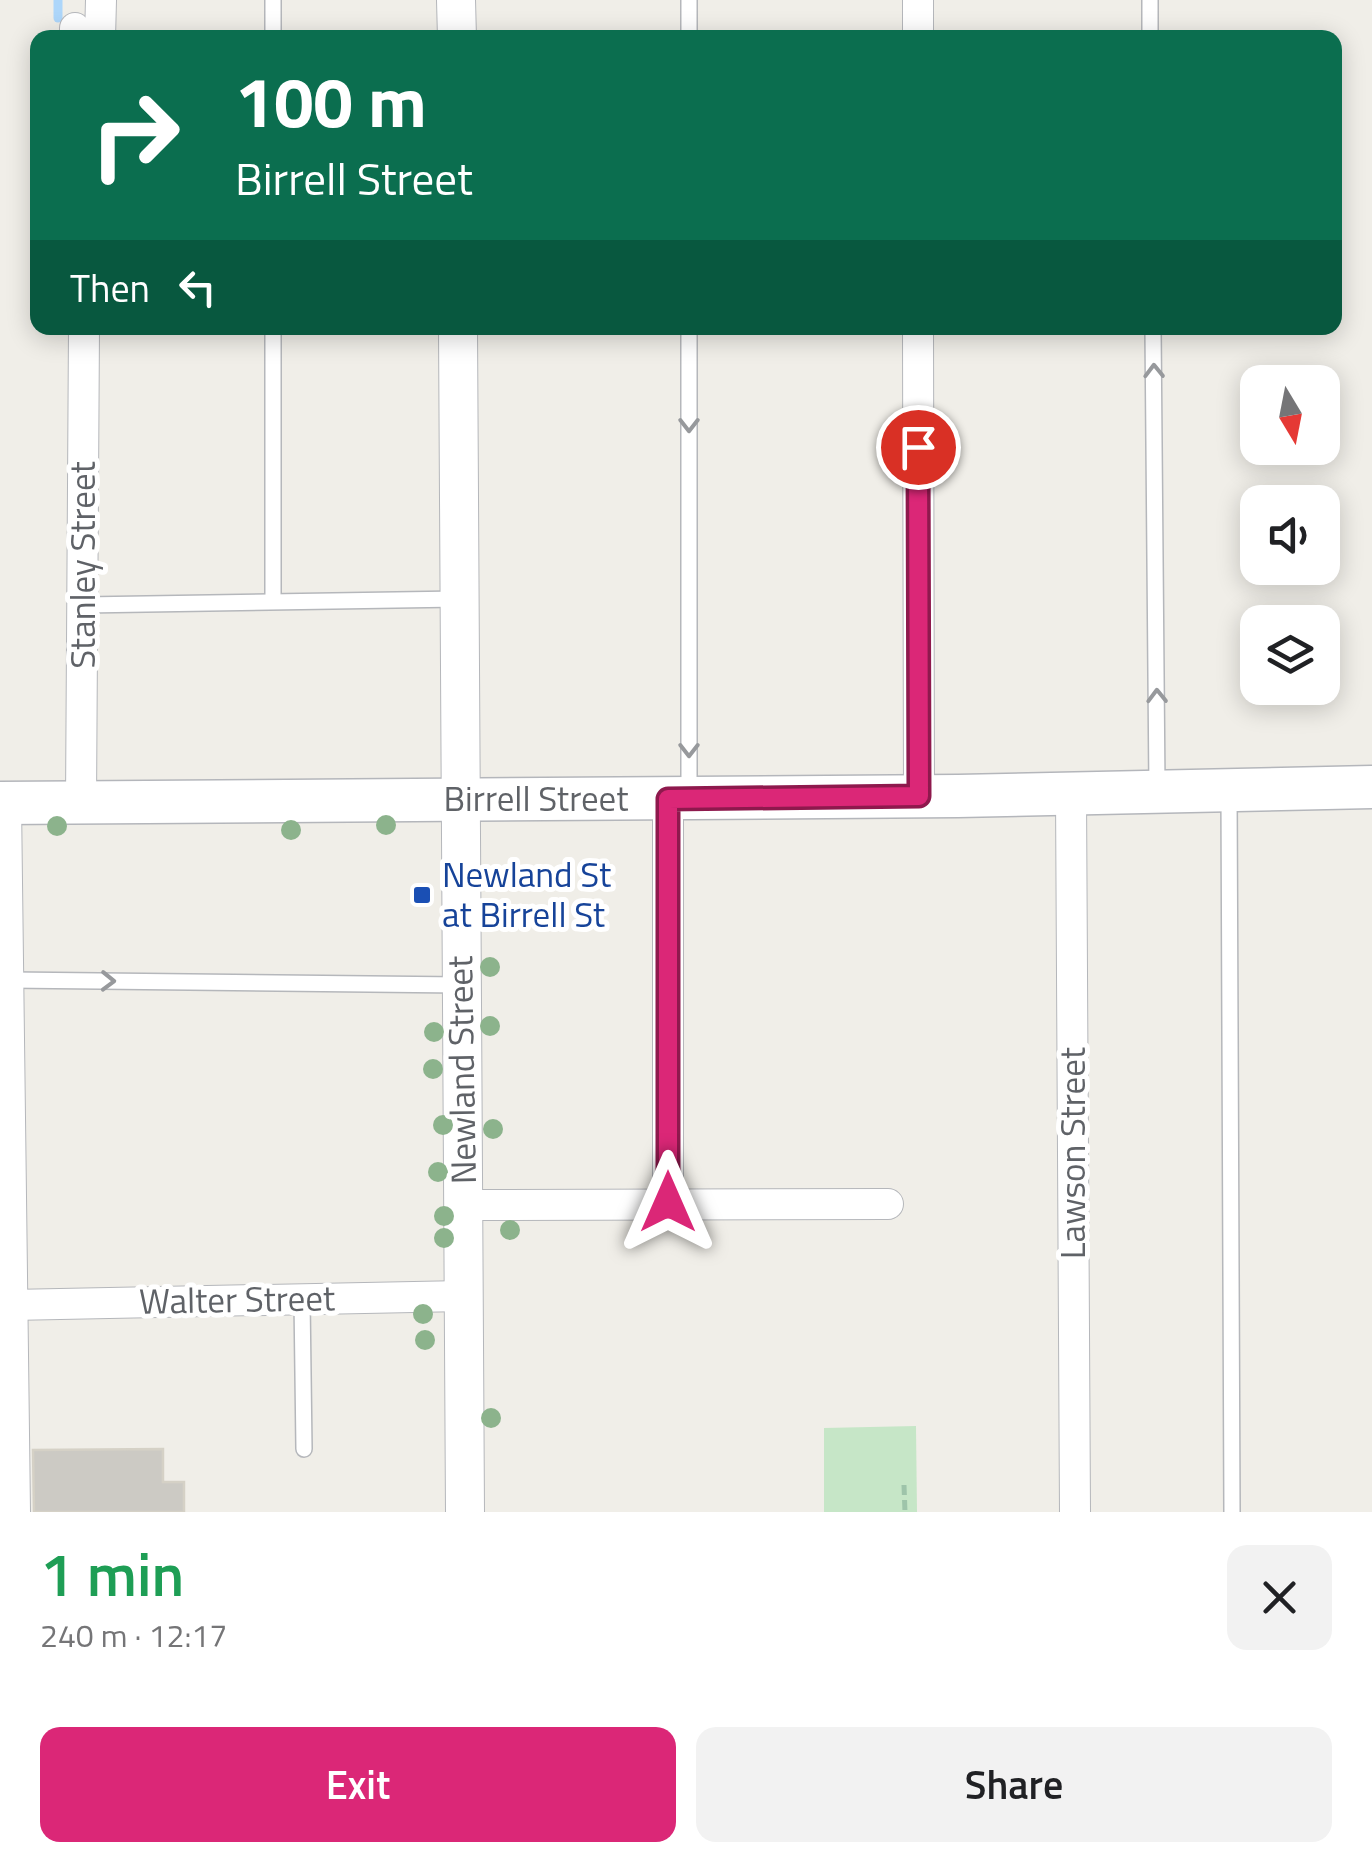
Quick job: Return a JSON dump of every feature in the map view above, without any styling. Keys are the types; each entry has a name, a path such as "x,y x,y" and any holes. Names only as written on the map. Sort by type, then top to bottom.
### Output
{"main road":[{"name":"Birrell Street","path":"3,803 919,796 1372,787"}],"street":[{"path":"85,30 100,0"},
{"path":"456,0 457,30"},
{"path":"918,0 918,30"},
{"name":"Stanley Street","path":"82,803 84,335"},
{"name":"Newland Street","path":"458,335 465,1512"},
{"path":"918,335 919,796"},
{"name":"Lawson Street","path":"1071,794 1074,1512"},
{"path":"668,1202 678,798"},
{"path":"3,803 10,980 14,1512"},
{"path":"464,1205 888,1204"},
{"name":"Walter Street","path":"12,1305 464,1296"}],"lane":[{"path":"273,0 273,30"},
{"path":"688,0 688,30"},
{"path":"1150,0 1150,30"},
{"path":"273,335 273,600"},
{"path":"678,798 688,335"},
{"path":"1153,335 1158,793"},
{"path":"84,605 459,599"},
{"path":"1229,789 1232,1512"},
{"path":"10,980 461,984"},
{"path":"302,1299 304,1449"}],"path":[{"path":"904,1484 905,1512"}],"green space":[{"path":"916,1426 917,1512 824,1512 824,1428"}],"building":[{"path":"163,1449 163,1482 184,1482 184,1512 34,1512 33,1450"}],"waterway":[{"path":"58,0 58,18"}],"place":[{"name":"Newland St at Birrell St","path":"422,895"}],"route":[{"path":"668,1202 668,799 919,796 918,447"}]}
